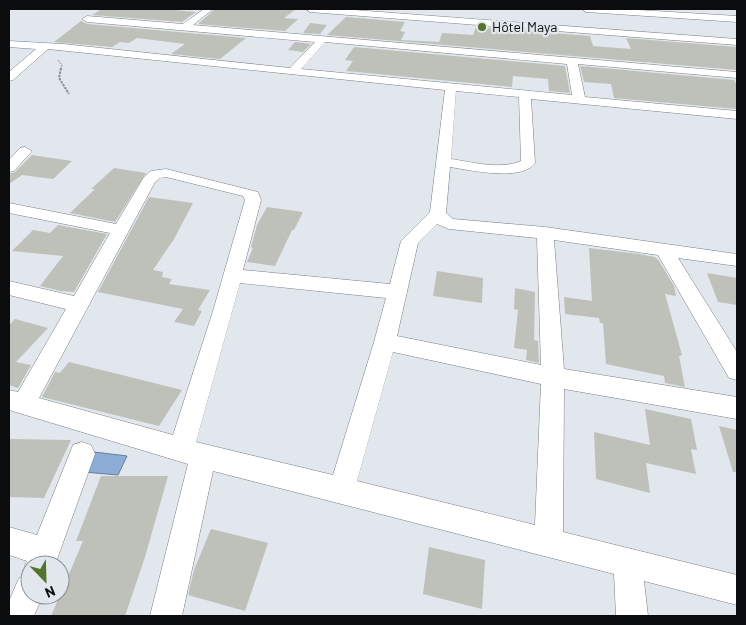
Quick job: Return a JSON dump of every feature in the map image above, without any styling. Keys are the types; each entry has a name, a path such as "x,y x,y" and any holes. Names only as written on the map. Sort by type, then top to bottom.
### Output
{"street":[{"path":"185,27 209,9"},
{"path":"310,9 367,17 595,35 737,42"},
{"path":"586,9 737,18"},
{"path":"724,9 737,18"},
{"path":"87,18 323,39 354,38 572,61 599,59 737,75"},
{"path":"293,72 323,39"},
{"path":"9,44 63,47 293,72 737,115"},
{"path":"9,78 44,47"},
{"path":"572,61 579,100"},
{"path":"341,491 385,342 410,241 438,214 452,87"},
{"path":"444,162 509,170 523,167 528,163 524,94"},
{"path":"9,148 24,151 9,168"},
{"path":"166,616 192,453 232,276 253,200 252,195 248,193 166,173 156,174 149,180 78,304 16,402 192,453 737,590"},
{"path":"9,208 122,230"},
{"path":"438,214 442,220 449,224 545,233 737,260"},
{"path":"545,233 553,377 549,543"},
{"path":"664,250 735,362"},
{"path":"232,276 397,292"},
{"path":"9,288 78,304"},
{"path":"385,342 553,377 737,408"},
{"path":"44,555 82,454"},
{"path":"9,541 37,555"},
{"path":"628,563 632,616"}],"path":[{"path":"63,47 57,60 62,65 59,78 69,94"}],"water":[{"path":"94,452 127,456 118,475 84,472"}],"building":[{"path":"102,9 161,9 196,12 182,22 92,15"},
{"path":"215,9 296,9 284,18 298,19 285,31 198,24"},
{"path":"346,17 405,22 400,31 405,32 401,40 439,42 442,33 473,35 476,27 590,36 593,46 631,49 626,38 737,47 737,70 327,35"},
{"path":"81,21 87,24 246,38 220,59 171,54 185,44 137,38 129,43 120,42 112,47 54,42"},
{"path":"310,23 327,25 320,34 303,33"},
{"path":"295,42 311,44 303,52 288,50"},
{"path":"354,47 565,66 570,93 549,91 548,79 513,76 512,87 346,71 353,61 345,60"},
{"path":"580,66 734,80 737,85 737,109 614,98 611,84 584,82"},
{"path":"32,155 72,161 53,179 22,175 9,184 9,174 15,172"},
{"path":"114,168 146,173 115,222 70,213 95,189 91,189"},
{"path":"149,197 193,203 174,239 153,270 163,272 162,277 172,279 169,284 210,290 198,310 202,311 194,326 174,322 183,309 98,292"},
{"path":"267,207 303,212 275,266 247,262 253,248 251,247 257,225"},
{"path":"58,225 107,234 74,292 40,286 63,256 12,251 33,230 50,233"},
{"path":"589,248 639,254 655,257 659,261 674,286 676,296 665,294 682,355 679,356 685,387 665,383 664,376 606,364 603,323 600,323 599,318 565,314 564,297 592,301"},
{"path":"437,271 483,278 482,303 433,296"},
{"path":"707,273 737,278 737,305 718,302"},
{"path":"515,288 535,292 534,340 538,341 539,363 526,360 527,350 514,348 518,310 514,309"},
{"path":"15,319 48,328 16,362 31,365 18,388 9,385 9,325"},
{"path":"69,362 182,390 159,426 42,397 55,372 60,373"},
{"path":"645,409 691,419 697,450 691,449 696,474 646,463 650,493 596,479 594,432 650,445"},
{"path":"719,426 737,430 737,472 733,472"},
{"path":"9,439 71,440 44,498 9,497"},
{"path":"101,476 168,476 145,557 125,616 51,616 56,605 70,605 70,571 83,541 76,541"},
{"path":"211,529 268,543 245,611 188,595 194,570"},
{"path":"429,547 485,560 482,609 423,594"}],"place":[{"name":"Hôtel Maya","path":"482,27"}]}
